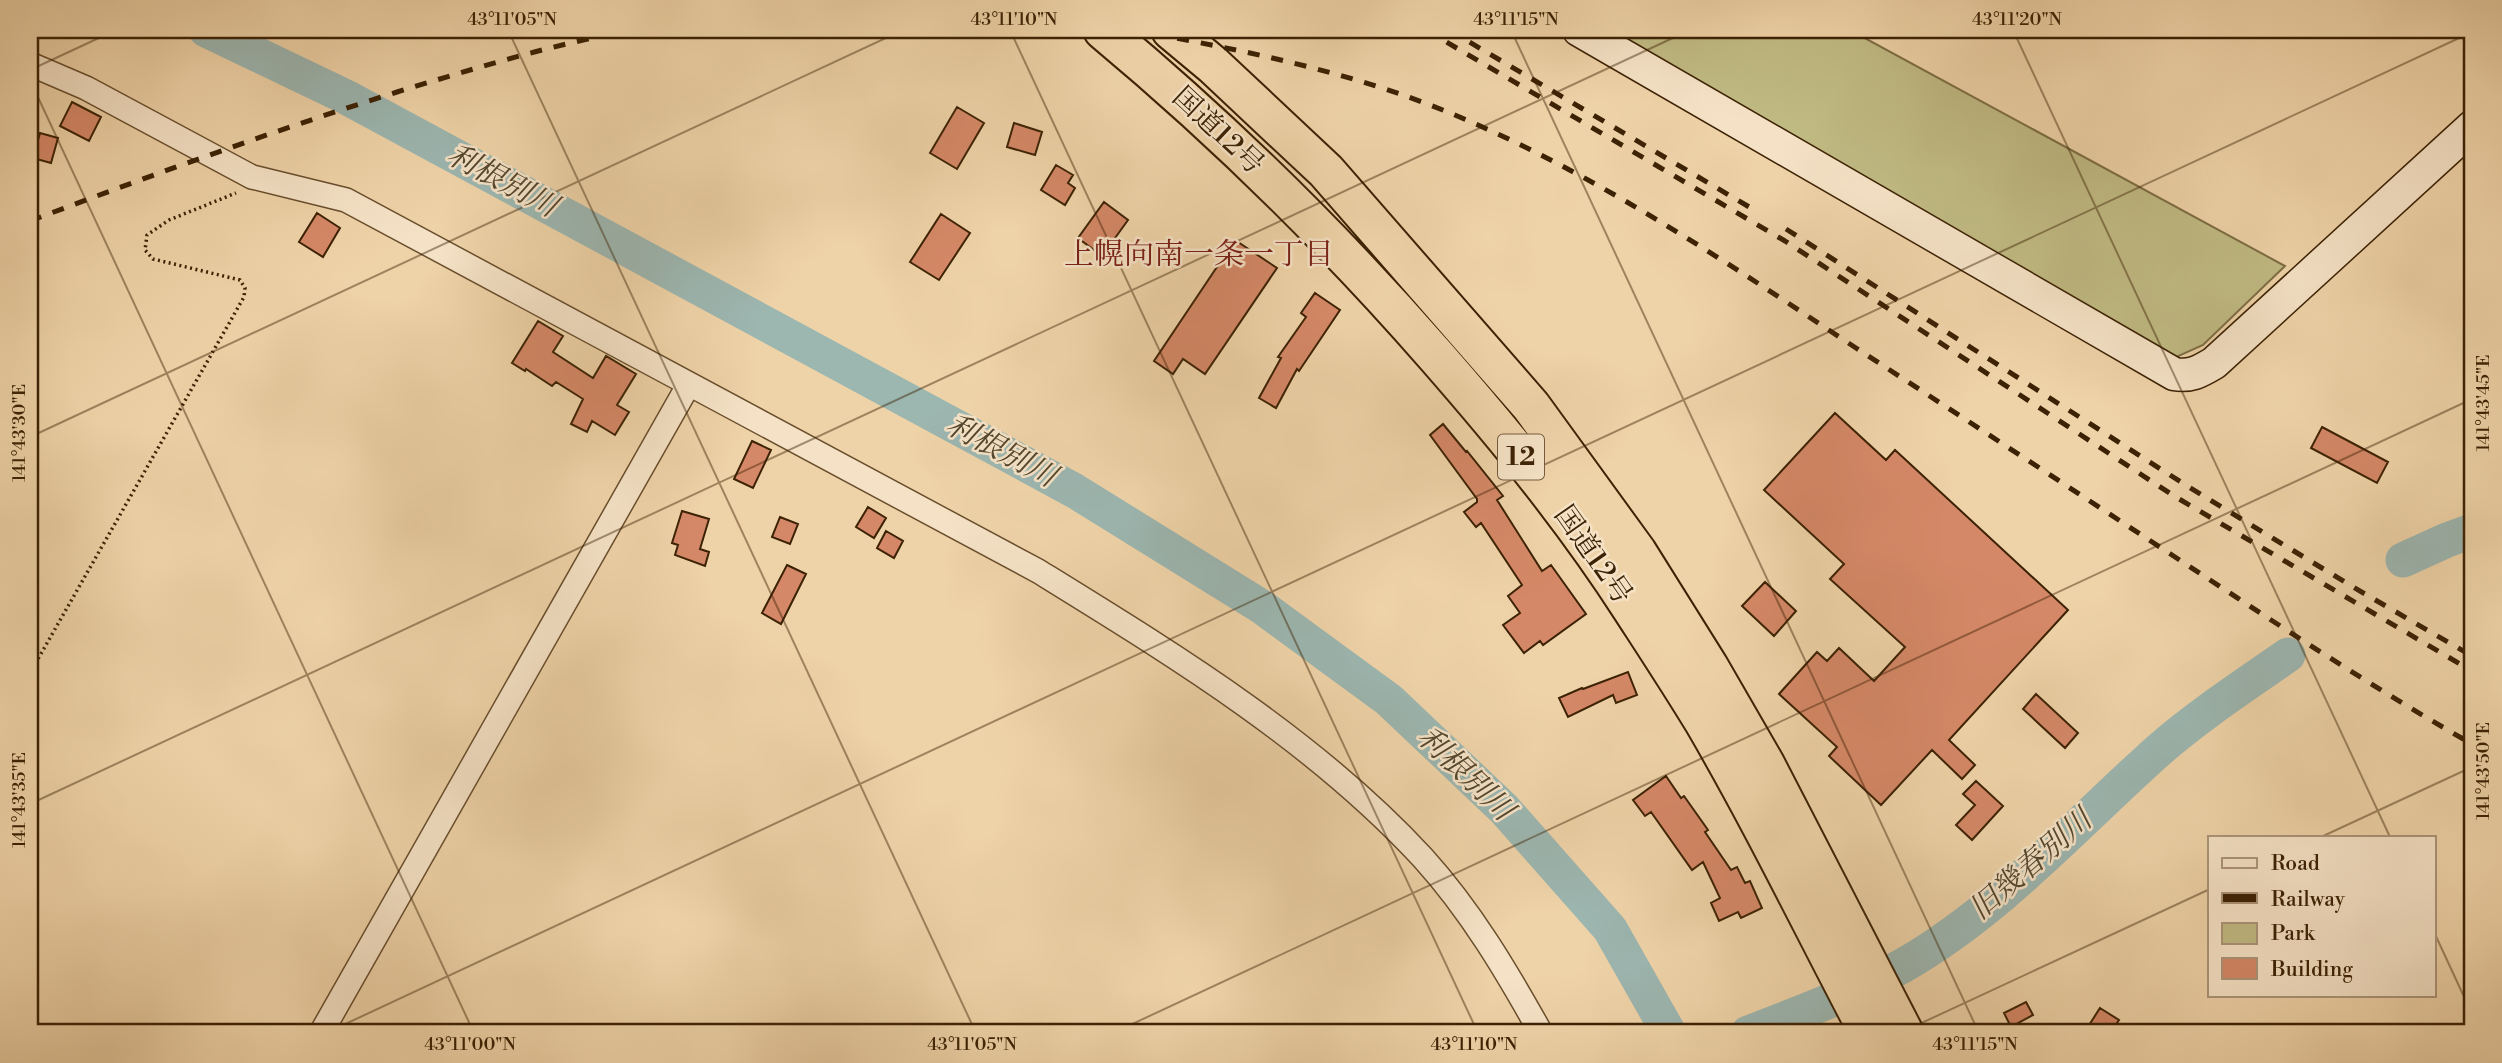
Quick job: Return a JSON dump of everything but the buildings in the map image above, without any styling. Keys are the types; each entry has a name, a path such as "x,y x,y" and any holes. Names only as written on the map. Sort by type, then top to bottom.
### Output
{"highway":[{"name":"国道12号","path":"1103,30 1172,87 1268,176 1368,278 1486,412 1559,505 1630,606 1703,722 1756,816 1891,1030"},
{"name":"国道12号","path":"1171,30 1213,65 1326,171 1531,406 1637,552 1709,667 1765,764 1848,958"}],"street":[{"path":"1579,30 2174,374 2186,376 2198,373 2214,363 2472,127"},
{"path":"30,64 86,88 252,177 346,200 1038,571 1268,720 1352,788 1424,859 1490,944 1541,1033"},
{"path":"321,1033 690,384"}],"path":[{"path":"30,673 244,297 245,288 240,280 153,259 145,250 147,235 170,220 264,180"}],"green space":[{"path":"1605,30 1850,30 2285,266 2203,345 2172,359"}],"waterway":[{"name":"利根別川","path":"206,30 346,97 1075,491 1262,607 1389,700 1504,809 1610,929 1669,1033"},
{"name":"旧幾春別川","path":"2403,560 2472,531"},
{"name":"旧幾春別川","path":"1748,1033 1866,985 1939,943 2006,892 2174,737 2288,655"}],"railway":[{"path":"30,221 304,122 397,92 544,49 634,30"},
{"path":"1130,30 1252,53 1373,85 1450,113 1556,163 1709,252 2284,628 2472,744"},
{"path":"1426,30 1785,241 2174,496 2472,671"},
{"path":"1449,30 1756,211"},
{"path":"1786,229 2184,484 2472,656"}],"district":[{"name":"上幌向南一条一丁目","path":"1199,255"}]}
